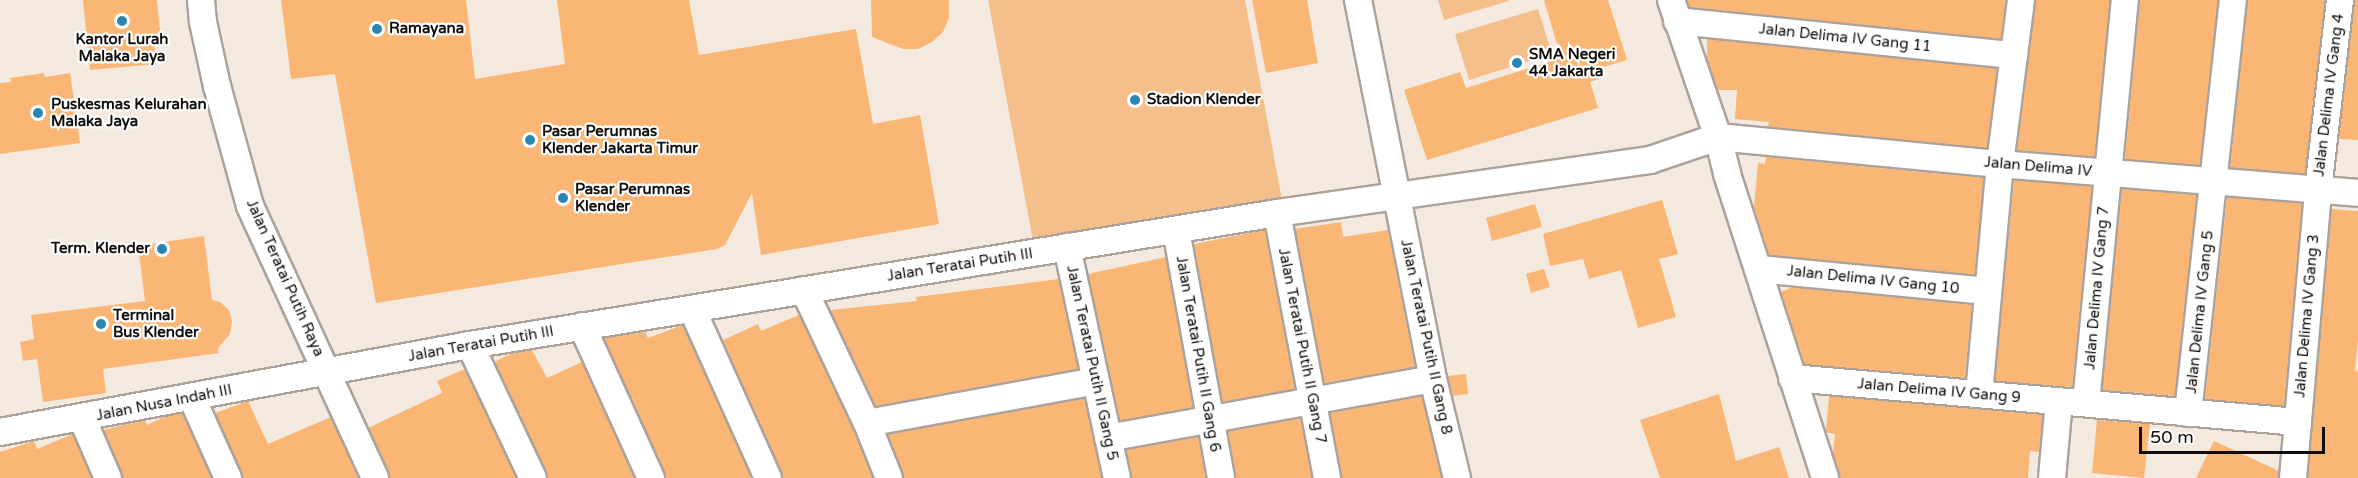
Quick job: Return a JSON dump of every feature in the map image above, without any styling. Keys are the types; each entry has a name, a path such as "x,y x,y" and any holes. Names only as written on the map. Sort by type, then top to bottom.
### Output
{"street":[{"name":"Jalan Teratai Putih Raya","path":"201,0 203,22 217,86 250,206 375,478"},
{"path":"1358,0 1396,196"},
{"path":"1979,394 2000,164 2021,0"},
{"name":"Jalan Delima IV Gang 7","path":"2086,403 2125,0"},
{"name":"Jalan Delima IV Gang 5","path":"2086,403 2188,413 2233,0"},
{"name":"Jalan Delima IV Gang 4","path":"2318,190 2340,0"},
{"path":"1674,10 1718,137 1726,174 1759,269 1825,478"},
{"name":"Jalan Delima IV Gang 11","path":"1674,10 2014,55"},
{"name":"Jalan Teratai Putih III","path":"328,373 582,326 1277,213 1650,160 1718,137"},
{"name":"Jalan Delima IV","path":"1718,137 2000,164 2358,194"},
{"name":"Jalan Delima IV Gang 3","path":"2293,478 2318,190"},
{"name":"Jalan Teratai Putih II Gang 8","path":"1396,196 1432,379 1457,478"},
{"name":"Jalan Teratai Putih II Gang 7","path":"1277,213 1327,478"},
{"name":"Jalan Teratai Putih II Gang 6","path":"1176,230 1221,478"},
{"name":"Jalan Teratai Putih II Gang 5","path":"1067,247 1117,478"},
{"name":"Jalan Delima IV Gang 10","path":"1759,269 1987,291"},
{"path":"804,290 867,423 889,478"},
{"path":"692,309 768,478"},
{"path":"582,326 651,478"},
{"path":"470,345 533,478"},
{"name":"Jalan Nusa Indah III","path":"0,432 328,373"},
{"name":"Jalan Delima IV Gang 9","path":"1792,378 2086,403"},
{"path":"1108,438 1432,379"},
{"path":"867,423 1095,381"},
{"path":"192,398 228,478"},
{"path":"2052,478 2059,402"},
{"path":"2188,413 2298,422"},
{"path":"82,418 108,478"}],"shaded area":[{"name":"Stadion Klender","path":"988,0 1245,0 1282,200 1034,246"},
{"path":"1438,0 1509,0 1509,1 1444,20"},
{"path":"1538,9 1552,54 1469,80 1455,34"}],"building":[{"name":"Kantor Lurah Malaka Jaya","path":"83,0 157,0 161,41 154,42 156,64 90,70"},
{"name":"Pasar Perumnas Klender Jakarta Timur","path":"281,0 466,0 475,79 565,64 557,0 689,0 699,55 856,29 873,124 920,115 939,224 761,255 752,193 725,245 717,249 376,303 335,74 291,79"},
{"path":"871,0 949,0 949,18 943,32 932,42 918,49 903,49 872,37"},
{"path":"1252,0 1307,0 1318,63 1266,73"},
{"path":"1544,0 1608,0 1627,60 1596,69 1599,79 1590,82 1598,108 1427,160 1404,90 1460,72 1466,88 1561,58"},
{"path":"1687,0 2006,0 2001,39 1689,7"},
{"path":"2036,0 2110,0 2095,157 2017,150"},
{"path":"2140,0 2218,0 2200,165 2125,159"},
{"path":"2248,0 2325,0 2305,174 2230,168"},
{"path":"2355,0 2358,0 2358,140 2339,139"},
{"path":"1707,39 1997,68 1987,148 1768,127 1769,122 1735,119 1737,90 1718,90 1707,58"},
{"name":"Puskesmas Kelurahan Malaka Jaya","path":"44,73 45,77 70,73 80,143 0,154 0,83 11,82 10,78"},
{"path":"1766,157 1984,178 1975,275 1769,255 1754,207 1758,163 1765,164"},
{"path":"2014,180 2092,186 2072,387 1995,381"},
{"path":"2122,189 2197,195 2175,396 2102,390"},
{"path":"2227,197 2302,203 2284,406 2205,399"},
{"path":"1662,200 1678,254 1659,259 1676,317 1638,328 1621,270 1589,279 1583,259 1550,266 1543,234"},
{"path":"1535,204 1542,227 1492,241 1486,218"},
{"path":"2331,209 2358,211 2358,340 2355,371 2358,371 2358,478 2308,478"},
{"path":"1341,222 1343,237 1388,230 1415,367 1324,383 1295,229"},
{"path":"1265,230 1295,389 1222,402 1194,244"},
{"path":"204,236 212,300 220,302 229,310 232,321 230,334 218,348 219,353 103,369 106,393 43,402 37,359 23,361 20,342 34,339 31,315 145,301 138,246"},
{"path":"1166,257 1193,407 1120,421 1088,274"},
{"path":"1544,269 1550,287 1531,293 1526,274"},
{"path":"1059,279 1078,369 876,406 830,310 917,301 916,297"},
{"path":"1793,287 1972,305 1965,378 1804,364 1781,292"},
{"path":"799,315 853,429 873,478 783,478 723,340 758,324 761,331"},
{"path":"683,325 752,478 666,478 604,338 645,332 648,338"},
{"path":"532,350 547,378 582,362 635,478 548,478 494,362 511,354"},
{"path":"465,369 516,478 390,478 368,428 442,393 437,381"},
{"path":"1466,374 1468,394 1453,396 1448,376"},
{"path":"1719,394 1736,461 1779,447 1789,478 1660,478 1640,420"},
{"path":"1422,396 1442,478 1342,478 1330,413"},
{"path":"1829,396 2043,415 2039,452 2030,451 2028,478 1840,478 1833,454 1835,434 1826,432"},
{"path":"1084,398 1102,478 904,478 888,434"},
{"path":"248,401 268,444 331,417 358,478 243,478 215,413"},
{"path":"183,413 212,478 123,478 103,430 145,420 147,425 166,416"},
{"path":"1300,418 1312,478 1236,478 1228,431"},
{"path":"2097,420 2150,424 2144,478 2092,473"},
{"path":"73,434 92,478 0,478 0,452 34,441 37,449"},
{"path":"1198,437 1206,478 1132,478 1126,450"},
{"path":"2214,441 2279,471 2278,478 2196,478"}],"place":[{"name":"Kantor Lurah Malaka Jaya","path":"122,21"},
{"name":"Ramayana","path":"377,29"},
{"name":"SMA Negeri 44 Jakarta","path":"1517,63"},
{"name":"Stadion Klender","path":"1135,100"},
{"name":"Puskesmas Kelurahan Malaka Jaya","path":"38,113"},
{"name":"Pasar Perumnas Klender Jakarta Timur","path":"530,140"},
{"name":"Pasar Perumnas Klender","path":"563,198"},
{"name":"Term. Klender","path":"162,249"},
{"name":"Terminal Bus Klender","path":"101,324"}]}
